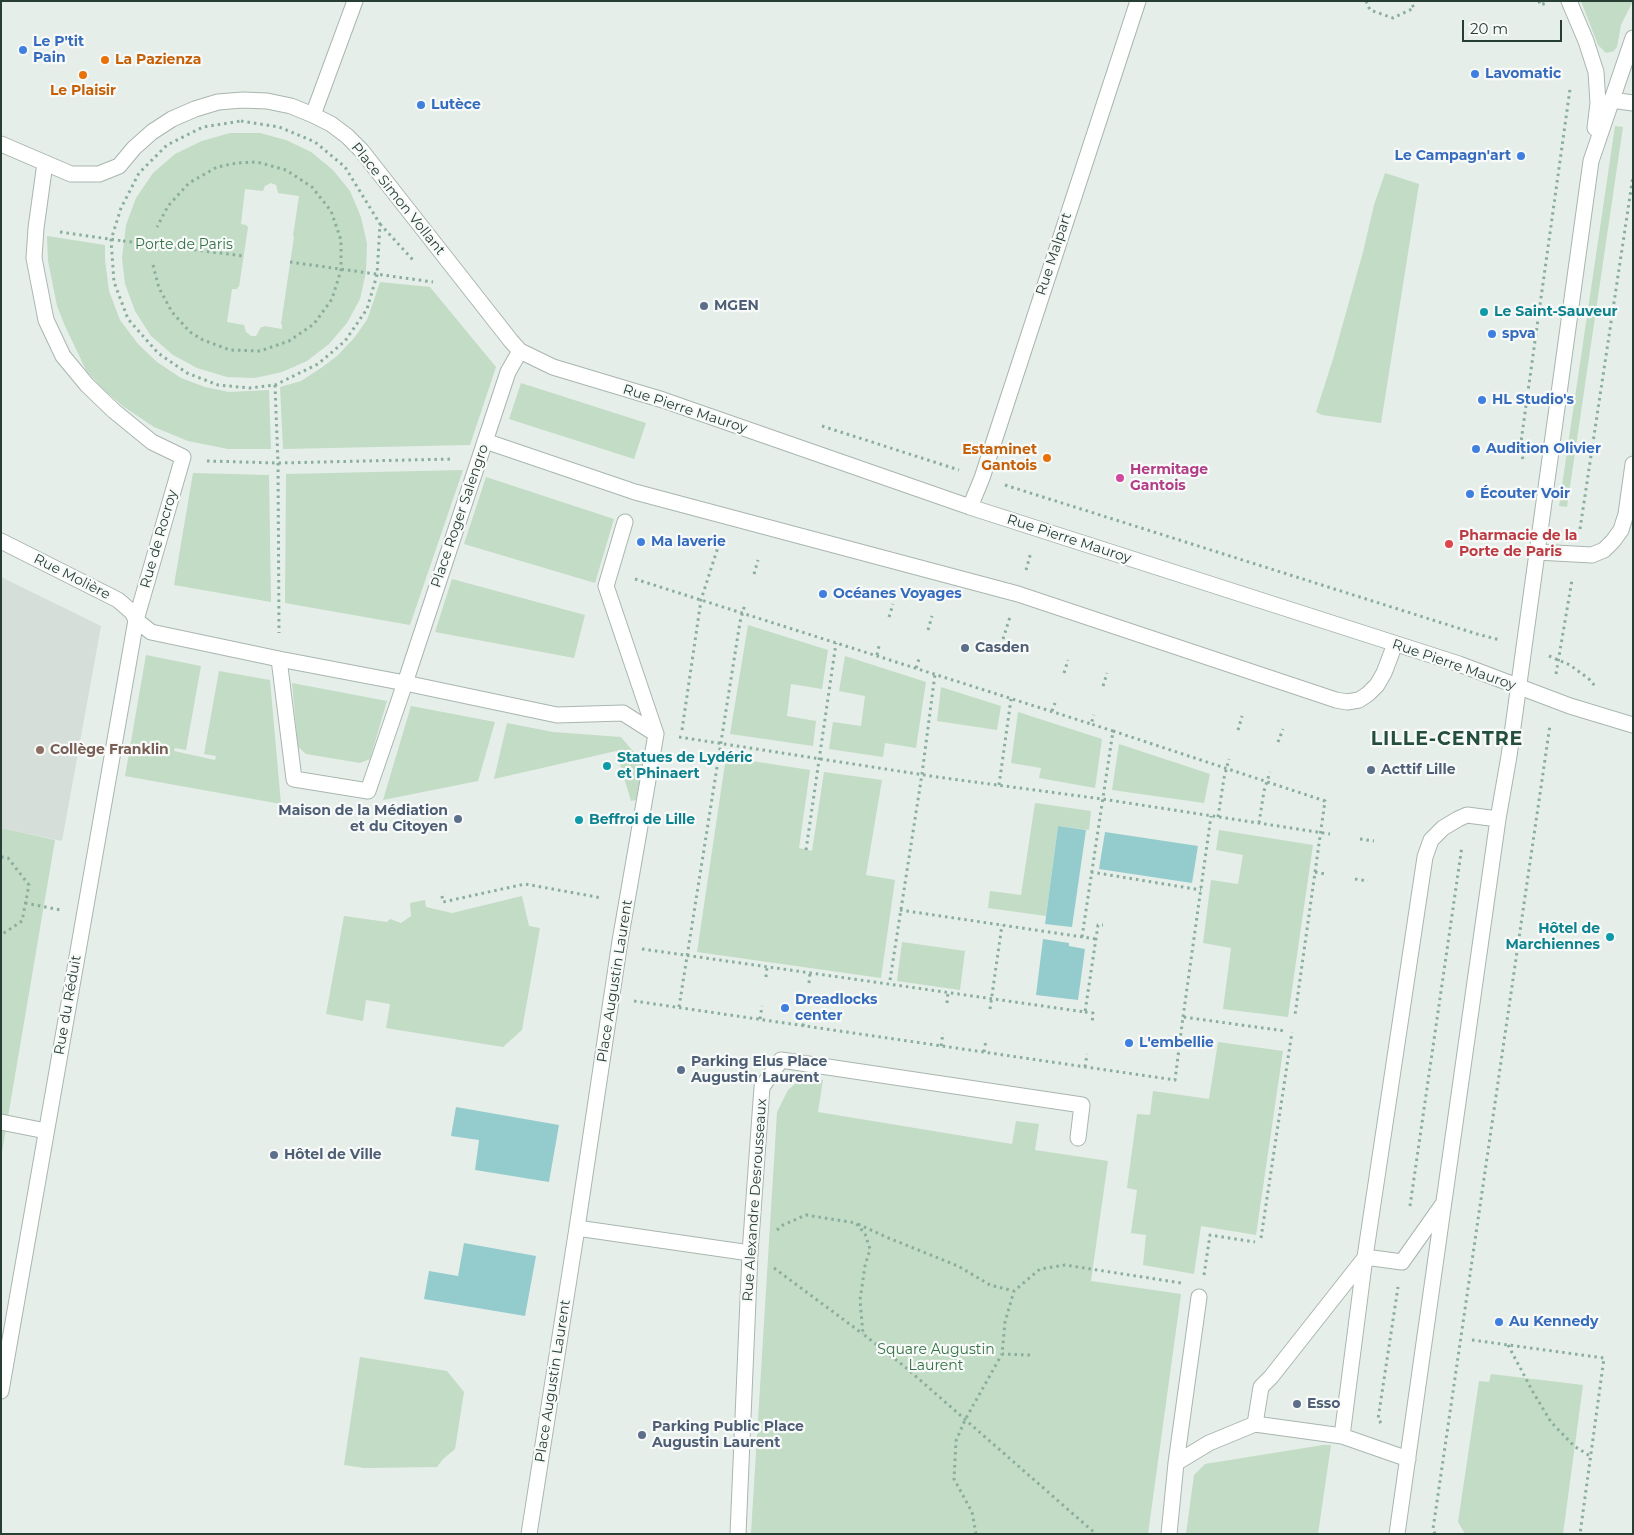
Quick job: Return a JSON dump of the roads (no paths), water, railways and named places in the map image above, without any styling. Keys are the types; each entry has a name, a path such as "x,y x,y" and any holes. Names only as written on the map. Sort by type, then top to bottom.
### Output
{"street":[{"path":"313,115 355,1"},
{"name":"Rue Malpart","path":"970,507 982,478 1138,1"},
{"path":"1397,1534 1592,161 1598,103 1596,72 1570,1"},
{"path":"1592,161 1633,38"},
{"name":"Place Simon Vollant","path":"45,163 71,174 99,174 119,166 134,148 172,118 195,109 218,102 242,100 267,101 291,106 313,115 347,136 361,150 516,346"},
{"path":"1611,100 1633,103"},
{"path":"1,144 45,163"},
{"name":"Rue de Rocroy","path":"45,163 34,258 46,320 63,356 87,385 114,411 152,442 183,457 136,620"},
{"name":"Place Roger Salengro","path":"279,659 294,779 368,791 516,346"},
{"name":"Rue Pierre Mauroy","path":"516,346 553,367 663,400 970,507 1459,664 1570,706 1633,725"},
{"path":"485,441 635,492 1018,594 1336,700 1347,702 1359,700 1372,690 1384,673 1395,644"},
{"path":"1537,552 1592,555 1604,550 1621,530 1626,514 1633,464"},
{"name":"Place Augustin Laurent","path":"529,1534 619,946 656,734 606,586 626,522"},
{"name":"Rue Molière","path":"1,541 118,600 132,612 136,620"},
{"path":"136,620 151,632 557,715 623,713 656,734"},
{"name":"Rue du Réduit","path":"1,1391 136,620"},
{"path":"1342,1436 1365,1258 1425,857 1431,840 1443,828 1467,814 1498,819"},
{"name":"Rue Alexandre Desrousseaux","path":"738,1534 750,1253 762,1087 782,1060 1082,1106 1078,1138"},
{"path":"1,1122 46,1130"},
{"path":"1365,1258 1402,1262 1445,1202"},
{"path":"577,1228 750,1253"},
{"path":"1255,1424 1261,1388 1365,1258"},
{"path":"1169,1534 1176,1463 1198,1297"},
{"path":"1176,1463 1209,1443 1255,1424 1342,1436 1408,1459"}],"water":[{"path":"1058,826 1086,830 1072,927 1045,924"},
{"path":"1105,832 1198,846 1192,883 1099,869"},
{"path":"1043,939 1069,943 1069,946 1085,949 1078,1000 1036,995"},
{"path":"456,1107 559,1125 549,1182 475,1170 479,1140 451,1136"},
{"path":"464,1243 536,1256 525,1316 424,1299 429,1271 458,1276"}],"place":[{"name":"Le P'tit Pain","path":"23,50"},
{"name":"La Pazienza","path":"105,60"},
{"name":"Lavomatic","path":"1475,74"},
{"name":"Le Plaisir","path":"83,75"},
{"name":"Lutèce","path":"421,105"},
{"name":"Le Campagn'art","path":"1521,156"},
{"name":"MGEN","path":"704,306"},
{"name":"Le Saint-Sauveur","path":"1484,312"},
{"name":"spva","path":"1492,334"},
{"name":"HL Studio's","path":"1482,400"},
{"name":"Audition Olivier","path":"1476,449"},
{"name":"Estaminet Gantois","path":"1047,458"},
{"name":"Hermitage Gantois","path":"1120,478"},
{"name":"Écouter Voir","path":"1470,494"},
{"name":"Ma laverie","path":"641,542"},
{"name":"Pharmacie de la Porte de Paris","path":"1449,544"},
{"name":"Océanes Voyages","path":"823,594"},
{"name":"Casden","path":"965,648"},
{"name":"Collège Franklin","path":"40,750"},
{"name":"Statues de Lydéric et Phinaert","path":"607,766"},
{"name":"Acttif Lille","path":"1371,770"},
{"name":"Maison de la Médiation et du Citoyen","path":"458,819"},
{"name":"Beffroi de Lille","path":"579,820"},
{"name":"Hôtel de Marchiennes","path":"1610,937"},
{"name":"Dreadlocks center","path":"785,1008"},
{"name":"L'embellie","path":"1129,1043"},
{"name":"Parking Elus Place Augustin Laurent","path":"681,1070"},
{"name":"Hôtel de Ville","path":"274,1155"},
{"name":"Au Kennedy","path":"1499,1322"},
{"name":"Esso","path":"1297,1404"},
{"name":"Parking Public Place Augustin Laurent","path":"642,1435"}],"district":[{"name":"LILLE-CENTRE","path":"1447,739"}],"park label":[{"name":"Porte de Paris","path":"184,245"},
{"name":"Square Augustin Laurent","path":"936,1358"}]}
